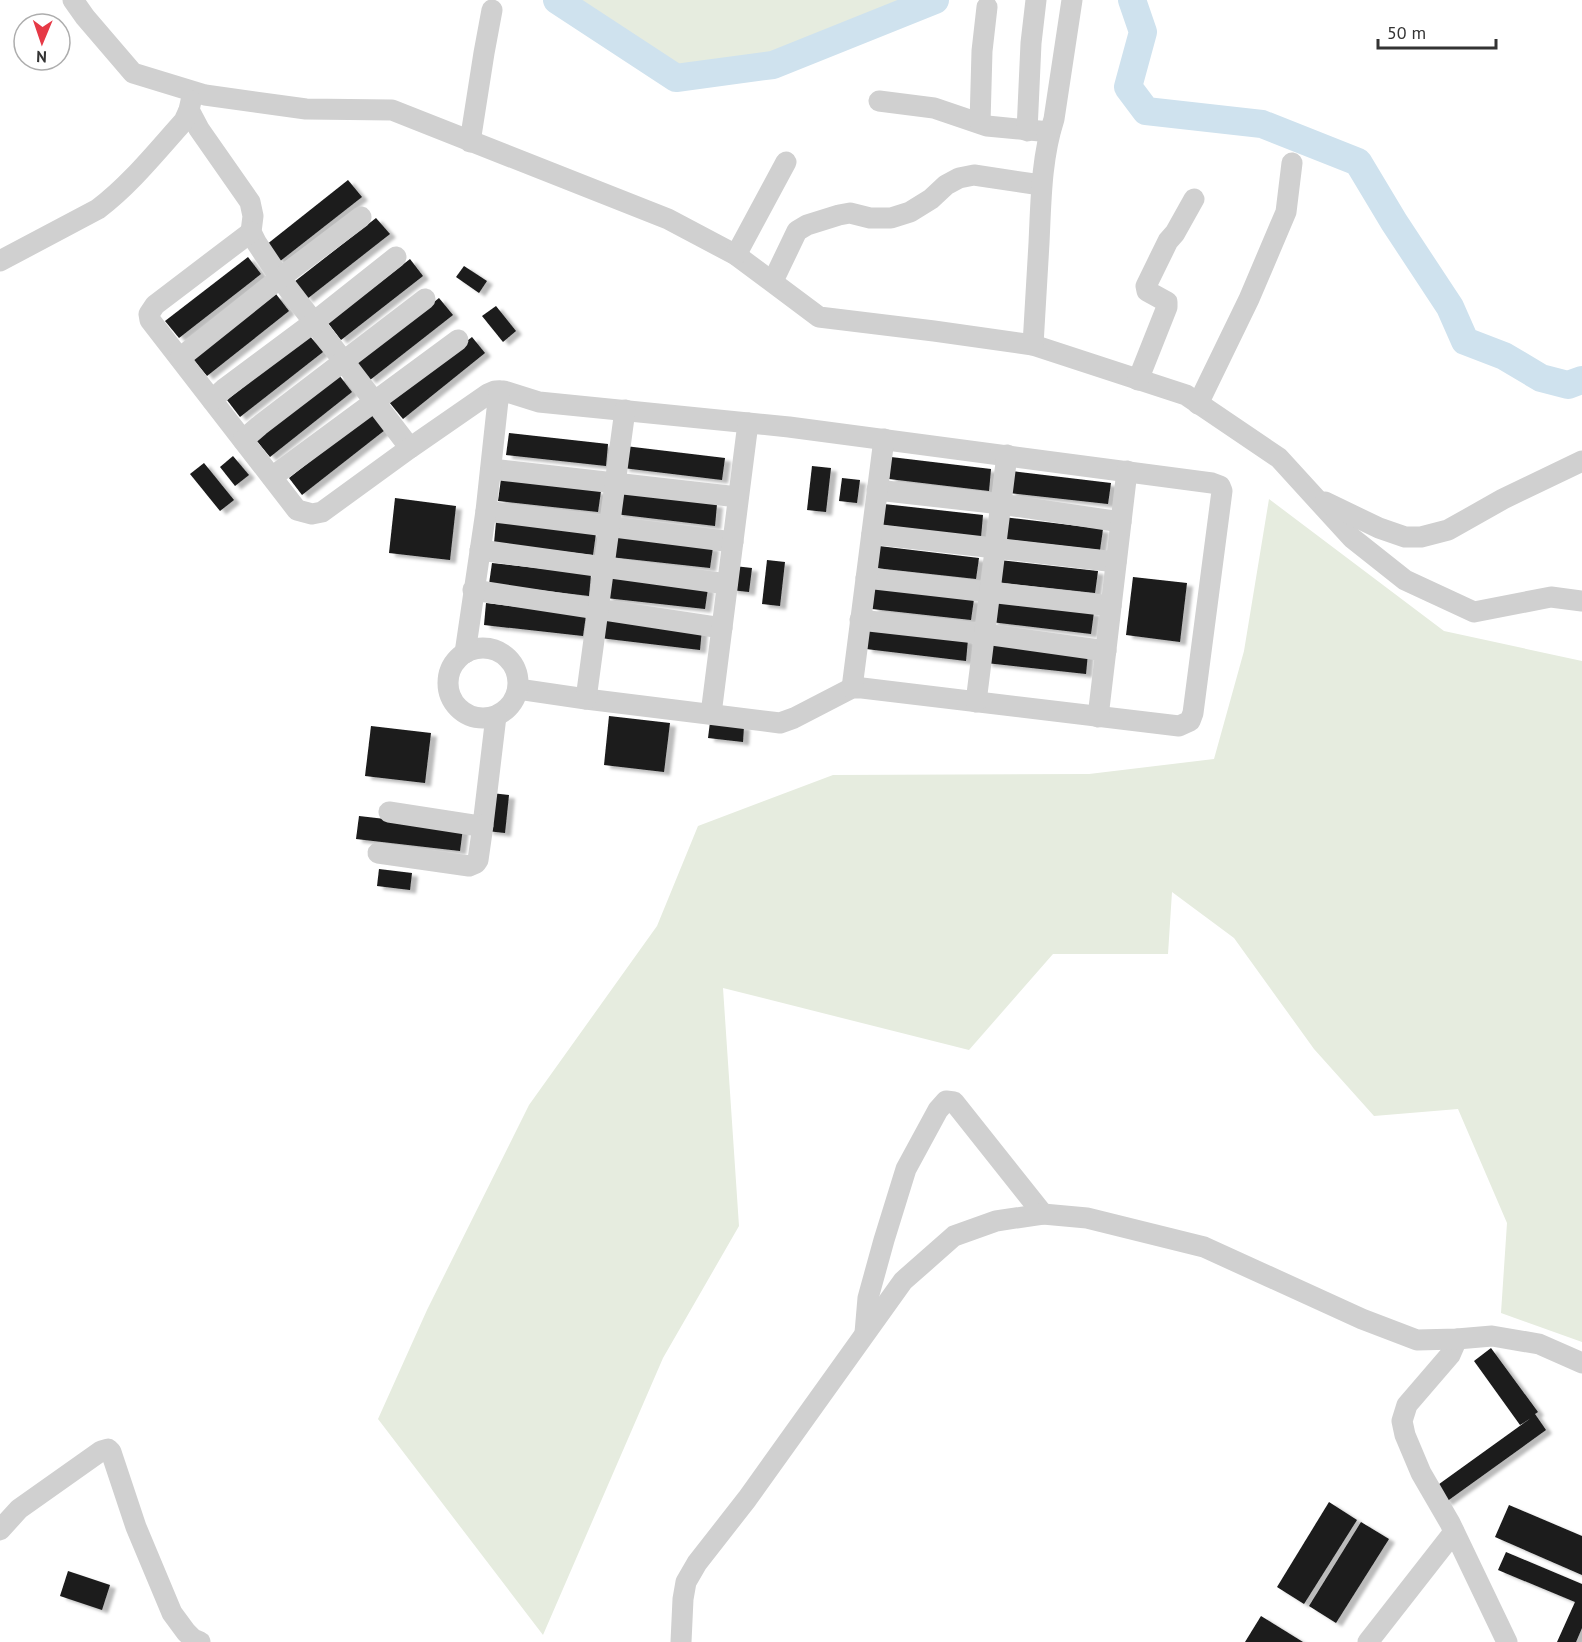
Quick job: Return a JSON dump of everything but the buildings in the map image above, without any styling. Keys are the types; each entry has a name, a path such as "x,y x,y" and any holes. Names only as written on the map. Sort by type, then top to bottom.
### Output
{"street":[{"path":"73,0 133,73 191,101 306,109 392,110 668,219 736,255 819,317 1033,345 1186,395 1279,458 1352,538 1405,580 1474,612 1551,597 1582,601"},
{"path":"1027,131 1031,43 1036,0"},
{"path":"1033,345 1041,185 1054,119 1072,0"},
{"path":"981,123 982,51 987,7"},
{"path":"470,142 492,10"},
{"path":"191,101 199,129 250,202 253,216 251,232 256,242 280,278 410,448"},
{"path":"0,261 108,202 184,121 191,101"},
{"path":"879,101 934,108 987,126 1050,132"},
{"path":"736,255 786,162"},
{"path":"1198,404 1249,299 1286,212 1292,164"},
{"path":"773,281 797,231 807,225 839,214 850,213 870,218 891,218 910,212 958,178 974,176 1041,185"},
{"path":"1138,380 1167,307 1167,302 1148,291 1146,286 1168,241 1194,199"},
{"path":"180,358 361,217"},
{"path":"251,232 155,305 150,320 297,510 312,514 322,512 488,394 499,391 539,402 748,423 1127,471 1212,483 1220,486 1222,491 1193,712 1190,721 1179,726 852,688 780,723 518,689"},
{"path":"212,400 396,257"},
{"path":"243,440 425,299"},
{"path":"272,477 458,340"},
{"path":"465,652 486,511 499,391"},
{"path":"586,699 625,410"},
{"path":"711,714 748,423"},
{"path":"852,688 884,439"},
{"path":"976,702 1007,455"},
{"path":"1314,496 1379,528 1405,537 1421,537 1448,530 1503,499 1582,461"},
{"path":"491,469 738,497"},
{"path":"1098,717 1127,471"},
{"path":"877,490 1001,504 1121,522"},
{"path":"486,511 733,542"},
{"path":"872,534 1116,562"},
{"path":"480,550 728,584"},
{"path":"866,578 1111,606"},
{"path":"473,590 722,628"},
{"path":"860,620 1106,651"},
{"path":"488,648 503,654 514,666 518,689 513,702 502,713 496,716 471,717 452,702 447,679 453,664 465,652 488,648"},
{"path":"378,854 469,866 476,864 496,716"},
{"path":"389,812 483,825"},
{"path":"865,1333 868,1298 906,1169 938,1110 946,1101 954,1102 1042,1214"},
{"path":"681,1642 686,1581 697,1563 747,1499 903,1281 954,1236 996,1221 1042,1214 1087,1218 1204,1247 1362,1319 1417,1340 1492,1336 1539,1344 1582,1363"},
{"path":"1457,1339 1450,1355 1407,1405 1402,1421 1405,1435 1421,1473 1454,1532 1507,1642"},
{"path":"0,1530 19,1509 101,1451 108,1449 111,1452 136,1527 172,1613 195,1641"},
{"path":"1368,1642 1454,1532"}],"shaded area":[{"path":"557,0 935,0 773,65 676,78"},
{"path":"1269,499 1444,631 1582,661 1582,1342 1501,1313 1507,1223 1458,1109 1374,1116 1314,1049 1234,938 1172,892 1168,954 1053,954 969,1050 723,988 739,1226 663,1358 543,1635 378,1419 427,1310 529,1105 657,926 698,826 833,775 1089,774 1214,759 1244,651"}],"waterway":[{"path":"557,0 676,78 773,65 935,0"},
{"path":"1132,0 1143,32 1128,87 1146,111 1262,124 1358,162 1450,307 1465,341 1504,356 1541,378 1568,385 1582,380"}]}
